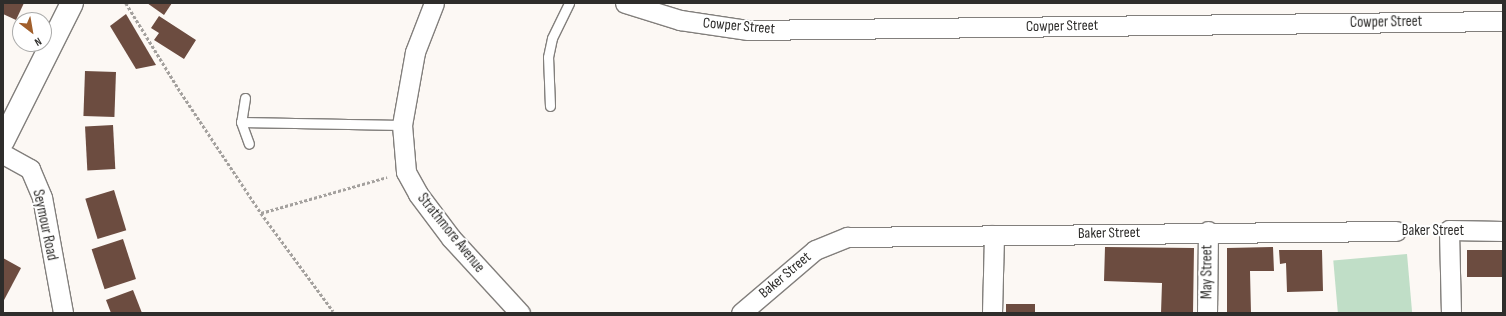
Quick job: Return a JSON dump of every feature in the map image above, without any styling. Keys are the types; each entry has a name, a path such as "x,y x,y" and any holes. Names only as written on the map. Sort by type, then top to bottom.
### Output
{"street":[{"path":"3,141 72,3"},
{"name":"Strathmore Avenue","path":"434,3 415,52 402,125 406,172 418,194 451,238 520,313"},
{"name":"Cowper Street","path":"625,3 680,20 748,30 1503,21"},
{"name":"Seymour Road","path":"3,154 30,169 42,197 63,313"},
{"path":"1449,230 1451,313"},
{"name":"Baker Street","path":"1449,230 1503,231"},
{"name":"Baker Street","path":"741,313 815,250 847,237 1208,231 1396,231"},
{"name":"May Street","path":"1207,313 1208,231"},
{"path":"992,313 994,235"}],"lane":[{"path":"550,106 548,57 552,38 569,3"},
{"path":"245,98 241,122 249,144"},
{"path":"241,122 402,125"}],"path":[{"path":"261,213 333,311"},
{"name":"Baker Street","path":"1396,231 1449,230"}],"green space":[{"path":"1407,254 1412,313 1338,313 1333,260"}],"building":[{"path":"3,3 24,3 20,12 12,12 12,18 3,14"},
{"path":"147,3 172,3 164,15"},
{"path":"126,14 156,65 136,69 110,26"},
{"path":"159,16 196,40 184,59 154,40 159,33 151,28"},
{"path":"85,71 116,72 114,117 83,116"},
{"path":"113,125 115,169 87,170 85,126"},
{"path":"114,190 126,230 98,239 85,199"},
{"path":"123,239 136,279 105,289 92,249"},
{"path":"1105,247 1194,248 1193,313 1161,313 1162,283 1104,281"},
{"path":"1273,247 1274,271 1250,271 1251,313 1227,313 1227,248"},
{"path":"1279,250 1322,250 1323,291 1287,292 1286,263 1280,264"},
{"path":"1467,250 1503,250 1503,277 1467,277"},
{"path":"3,258 21,268 3,302"},
{"path":"133,290 142,313 111,313 106,300"},
{"path":"1006,304 1035,304 1035,313 1006,313"}]}
